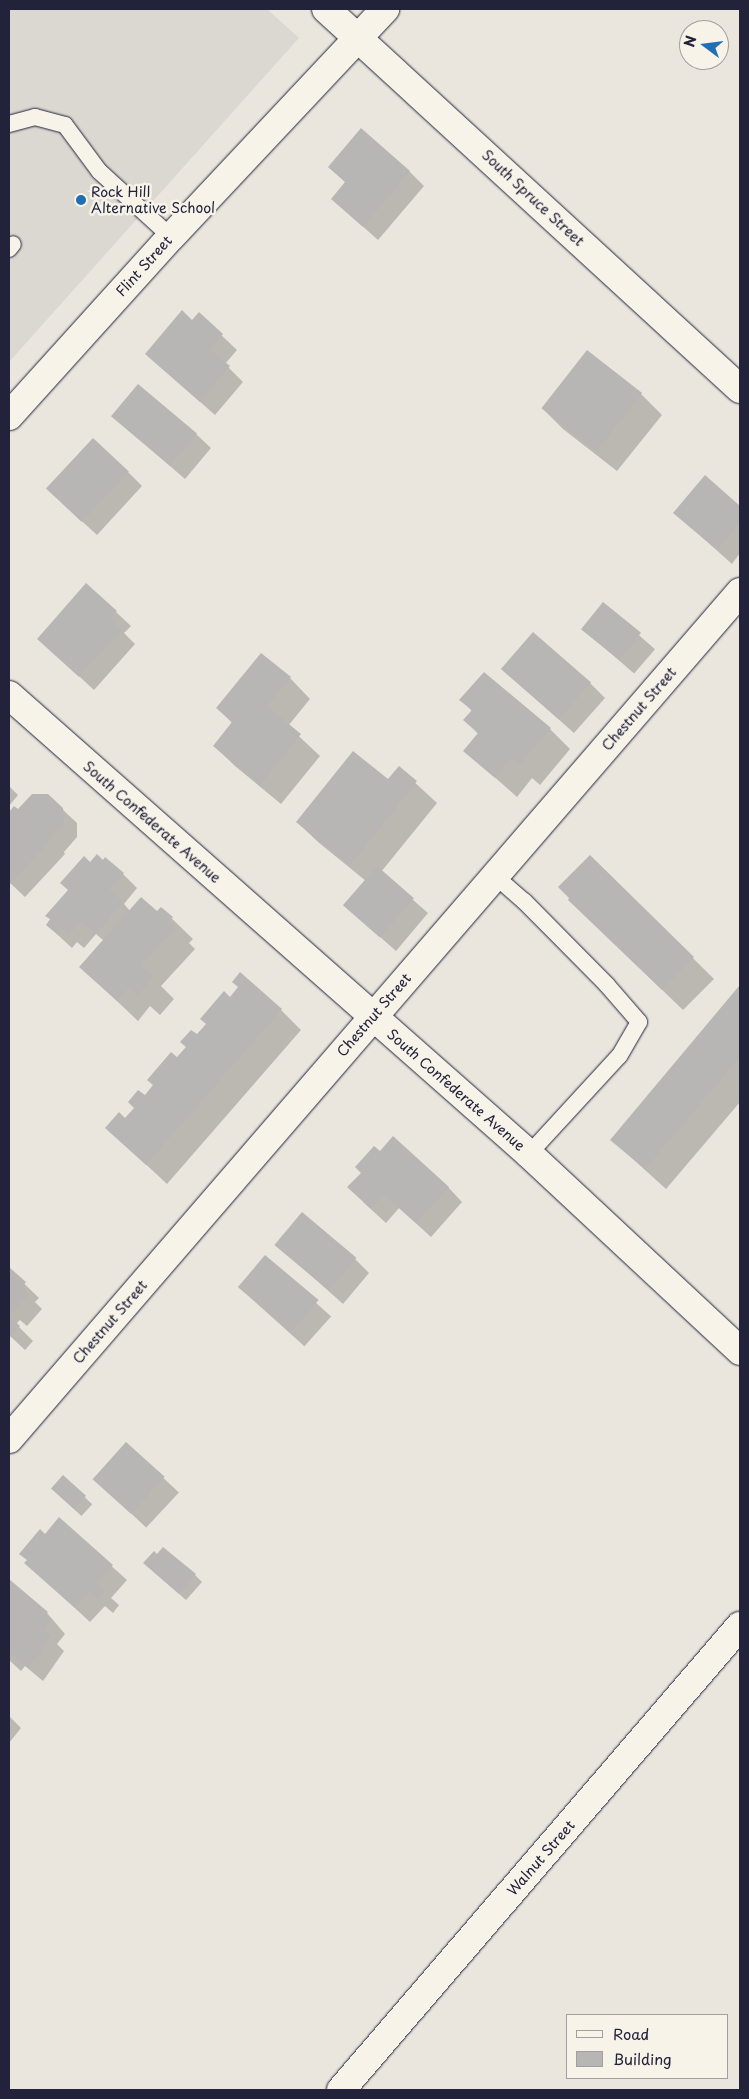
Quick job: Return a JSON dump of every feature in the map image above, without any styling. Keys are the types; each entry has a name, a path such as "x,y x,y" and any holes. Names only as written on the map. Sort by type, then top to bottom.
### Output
{"street":[{"name":"South Spruce Street","path":"326,9 740,388"},
{"name":"Flint Street","path":"9,416 171,236 385,9"},
{"name":"Chestnut Street","path":"9,1440 740,592"},
{"name":"South Confederate Avenue","path":"9,695 529,1154 740,1351"},
{"name":"Walnut Street","path":"341,2090 740,1626"}],"lane":[{"path":"9,124 35,117 64,125 99,171 171,236"},
{"path":"495,876 545,922 607,985 639,1022 619,1056 529,1154"}],"shaded area":[{"name":"Rock Hill Alternative School","path":"9,9 267,9 299,38 9,362"}],"building":[{"path":"361,128 410,171 363,227 331,199 345,182 328,167"},
{"path":"182,310 192,320 199,312 223,334 210,350 230,366 200,402 145,354"},
{"path":"587,350 642,393 597,451 541,408"},
{"path":"138,384 197,433 170,466 111,416"},
{"path":"93,438 129,471 82,522 46,488"},
{"path":"705,475 740,506 740,522 717,550 673,513"},
{"path":"86,583 117,611 110,619 122,629 79,677 37,639"},
{"path":"603,602 641,633 619,660 581,629"},
{"path":"533,632 591,683 559,719 501,669"},
{"path":"261,653 291,677 267,706 301,734 260,785 213,746 232,722 216,708"},
{"path":"484,672 551,728 519,765 511,759 495,778 463,751 478,733 463,720 472,710 459,700"},
{"path":"353,751 388,779 399,766 417,781 350,866 296,822"},
{"path":"32,794 48,794 63,808 64,823 50,837 52,839 10,884 9,812 14,806 18,809"},
{"path":"97,854 103,860 105,857 124,873 109,890 123,902 96,934 81,921 69,935 62,928 57,934 46,925 50,919 45,916 68,890 60,883 84,856 90,862"},
{"path":"590,855 694,957 662,990 568,900 569,898 558,887"},
{"path":"377,866 414,898 380,937 343,905"},
{"path":"141,897 157,911 161,907 173,917 169,922 175,928 141,965 154,977 138,995 129,987 117,1001 79,967"},
{"path":"240,972 282,1009 146,1165 105,1128 119,1112 125,1118 134,1108 128,1102 138,1090 145,1095 153,1085 147,1080 171,1052 177,1057 186,1047 180,1042 191,1030 197,1034 206,1024 200,1019 224,991 230,997 238,987 232,982"},
{"path":"739,986 740,1057 645,1169 610,1140"},
{"path":"393,1136 449,1187 416,1223 384,1195 371,1209 347,1187 361,1173 355,1167 374,1146 380,1151"},
{"path":"302,1212 356,1258 329,1291 274,1245"},
{"path":"265,1255 319,1300 292,1332 238,1287"},
{"path":"9,1267 26,1282 22,1287 29,1294 12,1313 9,1310"},
{"path":"9,1316 20,1326 10,1337 9,1335"},
{"path":"126,1442 165,1477 131,1514 93,1479"},
{"path":"63,1475 86,1496 74,1509 51,1488"},
{"path":"59,1517 113,1565 98,1583 105,1590 98,1599 90,1592 75,1608 24,1563 27,1560 19,1554 40,1529 45,1534"},
{"path":"163,1547 196,1574 179,1594 143,1563 154,1551 157,1554"},
{"path":"9,1579 48,1612 46,1614 52,1619 43,1630 51,1636 41,1649 43,1651 28,1668 10,1653 9,1655"}],"place":[{"name":"Rock Hill Alternative School","path":"81,200"}]}
